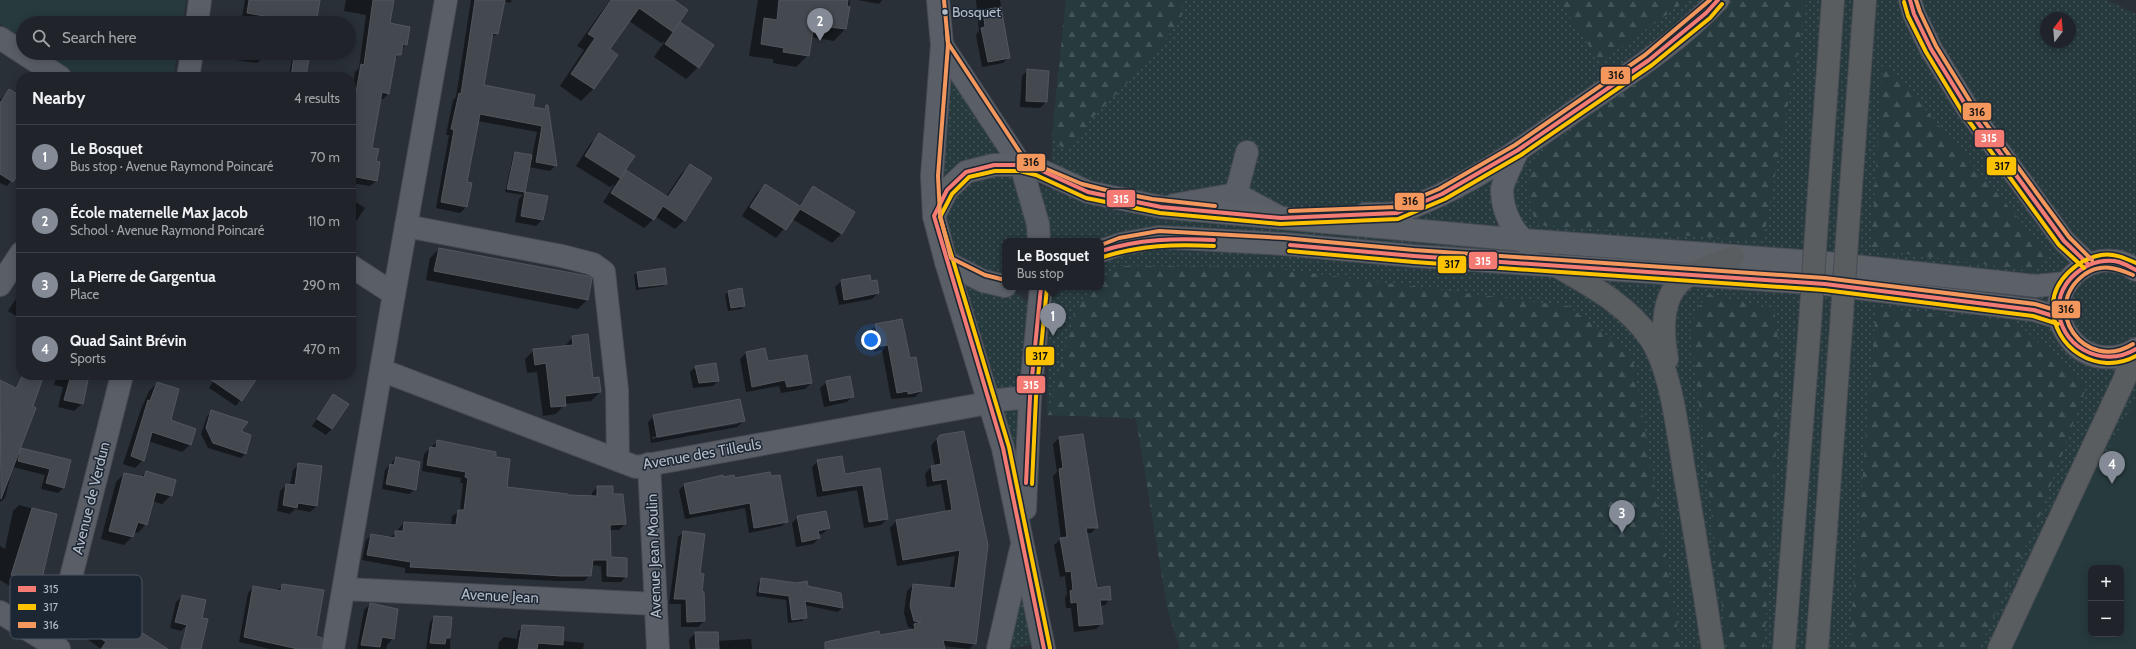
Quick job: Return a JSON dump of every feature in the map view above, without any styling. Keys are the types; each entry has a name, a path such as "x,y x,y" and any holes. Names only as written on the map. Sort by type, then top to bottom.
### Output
{"highway":[{"path":"1784,649 1810,323 1833,0"},
{"path":"1817,649 1865,0"},
{"path":"1713,649 1663,336 1665,313 1669,298 1676,286 1688,275 1733,257"},
{"path":"1555,265 1606,295 1629,313 1650,339 1661,362 1673,405"},
{"path":"1999,649 2125,378 2134,350"}],"main road":[{"path":"1281,218 1397,213 1442,194 1518,150 1649,60 1706,13 1718,0"},
{"path":"1910,0 1914,14 1931,49 1968,109 2064,241 2088,264"},
{"path":"1518,150 1502,189 1507,214 1514,230 1522,240 1555,265"},
{"path":"1002,285 983,281 946,262 934,216 947,190 966,172 994,165 1021,165 1038,169 1088,192 1161,207 1522,240 1827,263 2036,286 2066,283"},
{"path":"1104,250 1121,244 1159,237 1284,244 1414,256 1825,284 2034,310 2060,318"},
{"path":"2134,350 2118,357 2102,357 2087,353 2074,344 2065,332 2060,318 2061,294 2066,283 2076,272 2088,264 2102,260 2117,261 2136,270"}],"street":[{"path":"198,16 200,0"},
{"path":"333,649 446,0"},
{"path":"934,216 932,176 942,45 938,0"},
{"path":"0,38 16,48"},
{"path":"942,45 1021,165 1038,224 1039,238"},
{"path":"34,60 52,72"},
{"path":"189,72 191,60"},
{"path":"1236,194 1247,152"},
{"path":"1161,207 1236,194 1281,218"},
{"path":"406,226 562,256 593,264 604,272 618,390 618,460"},
{"path":"0,284 16,260"},
{"path":"946,262 1003,448 1023,540 1044,649"},
{"path":"356,269 394,294"},
{"path":"998,649 1023,540 1030,397 1041,290"},
{"name":"Avenue des Tilleuls","path":"381,370 636,467 977,405 988,401 1030,397"},
{"name":"Avenue de Verdun","path":"72,575 121,380"},
{"name":"Avenue Jean Moulin","path":"649,464 658,649"},
{"name":"Avenue Jean","path":"344,589 656,604"},
{"path":"0,612 10,618"},
{"path":"43,639 54,646"}],"green space":[{"path":"0,0 186,0 183,16 16,16 16,34 0,24"},
{"path":"1066,0 2107,0 2136,14 2136,649 1180,649 1167,607 1136,418 1047,415 1049,290 1104,290 1104,238 1046,238 1038,188 1042,186 1051,189 1052,135"},
{"path":"1066,0 1183,0 1181,20 1143,67 1092,118 1066,153 1052,135"},
{"path":"1558,0 1687,0 1600,62"},
{"path":"1734,0 1807,0 1763,241 1536,225 1531,208 1529,192 1530,177 1535,159 1724,12"},
{"path":"54,60 176,60 174,72 72,72"},
{"path":"1883,60 2048,253 2032,271 1871,249"},
{"path":"946,70 1002,154 947,178 943,177"},
{"path":"1013,174 1031,238 1002,238 1002,276 975,267 960,258 948,237 946,226 947,214 957,193 965,184 976,178 989,175"},
{"path":"1118,266 1262,267 1568,306 1632,354 1681,649 1180,649 1167,607 1136,418 1047,415 1077,306 1094,290 1104,290 1104,280"},
{"path":"968,284 1019,295 1030,305 1023,387 996,394 964,286"},
{"path":"1707,294 1774,309 1781,362 1764,649 1727,649 1690,326"},
{"path":"1876,308 2015,321 2087,385 2040,515 1979,649 1849,649"},
{"path":"2136,399 2136,649 2000,649 2010,625"},
{"path":"1019,405 1018,444 1015,445 1012,444 1001,409"},
{"path":"1020,587 1033,644 1013,648 1008,645"}],"building":[{"path":"249,0 320,0 317,16 264,16 247,13"},
{"path":"373,0 394,0 390,23 410,27 407,45 403,44 401,55 396,55 389,94 382,92 372,148 379,149 376,161 380,162 377,181 356,177 356,93 361,64 364,65"},
{"path":"475,0 505,0 498,34 493,33 484,85 535,95 533,107 545,109 546,105 548,105 557,166 536,162 542,126 480,114 467,182 472,183 467,207 441,202 454,130 451,129 459,93 461,94"},
{"path":"611,0 674,0 688,10 673,32 639,8 610,49 618,55 594,89 571,74 595,38 588,34"},
{"path":"779,0 848,0 847,6 850,7 846,29 814,25 809,56 783,52 784,48 761,44 764,18 777,20"},
{"path":"1001,7 1010,58 988,62 981,28 985,27 983,10"},
{"path":"680,22 714,45 699,68 665,44"},
{"path":"293,60 309,60 307,72 292,72"},
{"path":"1027,69 1049,71 1047,102 1026,101"},
{"path":"9,89 16,93 16,177 13,182 0,174 0,103"},
{"path":"599,133 635,156 620,178 585,156"},
{"path":"515,152 532,155 525,192 507,189"},
{"path":"690,164 712,178 685,221 663,206 654,220 611,193 626,170 668,197"},
{"path":"765,184 800,206 813,186 855,212 842,234 800,209 786,230 750,207"},
{"path":"525,192 548,196 543,220 521,216"},
{"path":"439,248 588,276 592,279 588,300 434,271"},
{"path":"665,268 667,284 639,287 637,272"},
{"path":"870,275 871,281 877,280 879,293 844,300 841,280"},
{"path":"742,288 745,306 731,308 728,291"},
{"path":"902,319 910,358 916,357 922,391 908,394 908,391 897,393 888,345 880,346 875,324"},
{"path":"588,334 593,378 599,377 601,392 565,396 566,406 551,407 546,363 535,365 533,349 573,345 572,336"},
{"path":"765,348 768,361 807,355 812,383 787,387 785,380 752,387 746,352"},
{"path":"716,363 719,381 699,383 695,366"},
{"path":"850,376 854,397 830,401 826,381"},
{"path":"0,380 16,388 20,380 42,380 33,406 36,408 1,499"},
{"path":"70,380 88,380 83,404 64,400"},
{"path":"211,380 256,380 242,401"},
{"path":"157,382 179,389 171,420 196,429 191,445 152,432 144,461 131,456 148,400 150,401"},
{"path":"333,394 349,404 332,429 317,419"},
{"path":"740,399 745,421 657,437 653,415"},
{"path":"211,410 248,422 241,431 251,435 246,454 213,443 206,428"},
{"path":"964,431 988,545 976,644 943,640 945,649 825,649 825,642 879,631 880,635 915,629 914,624 921,622 914,621 910,606 913,584 955,588 960,550 903,560 896,520 952,510 947,479 933,481 931,466 941,464 937,439 940,435"},
{"path":"1083,434 1098,528 1086,528 1097,588 1110,586 1111,600 1100,600 1103,624 1079,626 1077,602 1071,603 1070,591 1073,590 1071,571 1066,572 1060,538 1067,537 1059,469 1063,468 1059,437"},
{"path":"437,440 496,452 496,457 510,459 507,487 568,495 597,496 597,486 613,486 613,494 623,494 626,524 610,525 611,557 627,558 627,577 607,576 607,560 593,560 591,576 562,576 410,567 411,562 367,555 371,534 395,538 395,531 403,531 404,522 456,525 458,510 464,510 468,478 465,477 466,472 427,465 430,447 436,448"},
{"path":"21,448 71,460 64,488 46,483 50,469 18,461"},
{"path":"842,456 845,474 880,468 888,519 869,522 863,485 823,491 817,460"},
{"path":"396,457 420,462 416,490 386,484 390,464 394,465"},
{"path":"298,463 322,466 317,506 298,503 297,508 283,505 286,484 295,485"},
{"path":"146,471 176,480 172,496 156,492 147,525 138,522 133,537 109,531 124,473 144,477"},
{"path":"770,472 771,476 780,475 788,522 754,528 750,503 690,514 684,484 723,475 723,477 734,475 735,478"},
{"path":"32,508 57,514 43,575 11,575"},
{"path":"826,511 830,528 818,531 820,538 802,542 797,516"},
{"path":"683,531 705,534 700,573 704,574 702,591 704,592 705,621 687,622 686,599 674,599"},
{"path":"761,578 797,583 807,581 808,586 841,593 843,608 805,601 807,618 792,620 789,596 759,592"},
{"path":"282,584 324,590 316,636 322,638 321,649 298,649 244,637 253,586 281,591"},
{"path":"182,595 206,600 202,618 208,619 201,649 181,649 187,625 175,622"},
{"path":"370,603 398,609 394,639 382,637 380,647 361,645"},
{"path":"434,616 452,617 450,638 446,638 445,644 430,643"},
{"path":"522,625 564,627 563,645 538,643 537,649 518,649"},
{"path":"695,632 718,632 719,649 696,649"},
{"path":"142,633 168,649 101,649 106,642 102,639 142,639"}],"transit line":[{"name":"316","path":"944,0 948,43 1025,160 1082,184 1106,190 1152,199 1215,206"},
{"name":"316","path":"1290,211 1396,207 1439,189 1515,145 1645,55 1710,0"},
{"name":"315","path":"1044,649 1003,448 934,216 947,190 966,172 994,165 1021,165 1038,169 1088,192 1161,207 1281,218 1397,213 1442,194 1518,150 1649,60 1706,13 1718,0"},
{"name":"315","path":"1910,0 1914,14 1931,49 1968,109 2064,241 2088,264"},
{"name":"316","path":"1916,0 1936,46 1973,106 2069,237 2092,260"},
{"name":"317","path":"1904,2 1908,16 1926,52 1963,113 2059,245 2084,268"},
{"name":"317","path":"1050,648 1009,447 940,217 952,194 969,177 995,171 1020,171 1036,175 1086,198 1160,213 1280,224 1398,219 1445,199 1521,155 1652,65 1710,18 1722,4"},
{"name":"316","path":"947,32 948,45 938,176 940,215 951,258 985,275 1002,279"},
{"name":"316","path":"1104,244 1119,238 1159,231 1284,238 1414,250 1825,278 2035,304 2062,312"},
{"name":"315","path":"1104,250 1129,244 1157,240 1214,240"},
{"name":"315","path":"1290,245 1414,256 1825,284 2034,310 2060,318"},
{"name":"317","path":"1104,257 1130,250 1158,246 1214,246"},
{"name":"317","path":"1289,251 1414,262 1824,290 2033,316 2058,324"},
{"name":"317","path":"2136,263 2115,255 2101,255 2092,257 2076,266 2063,279 2054,295 2053,304 2054,320 2060,334 2068,345 2080,354 2093,360 2107,363 2121,362 2136,356"},
{"name":"315","path":"2136,270 2119,262 2109,261 2089,265 2072,277 2061,294 2059,304 2060,319 2065,332 2073,342 2084,350 2096,355 2110,357 2123,355 2136,349"},
{"name":"316","path":"2133,275 2121,270 2109,268 2091,271 2085,274 2072,288 2066,304 2067,319 2073,333 2084,344 2099,350 2115,351 2133,344"},
{"name":"315","path":"1026,483 1030,397 1041,290"},
{"name":"317","path":"1032,484 1036,397 1047,290"}],"place":[{"name":"Bosquet","path":"945,12"},
{"name":"École maternelle Max Jacob","path":"820,41"},
{"name":"Le Bosquet","path":"1053,336"},
{"name":"Quad Saint Brévin","path":"2112,484"},
{"name":"La Pierre de Gargentua","path":"1622,533"}]}
